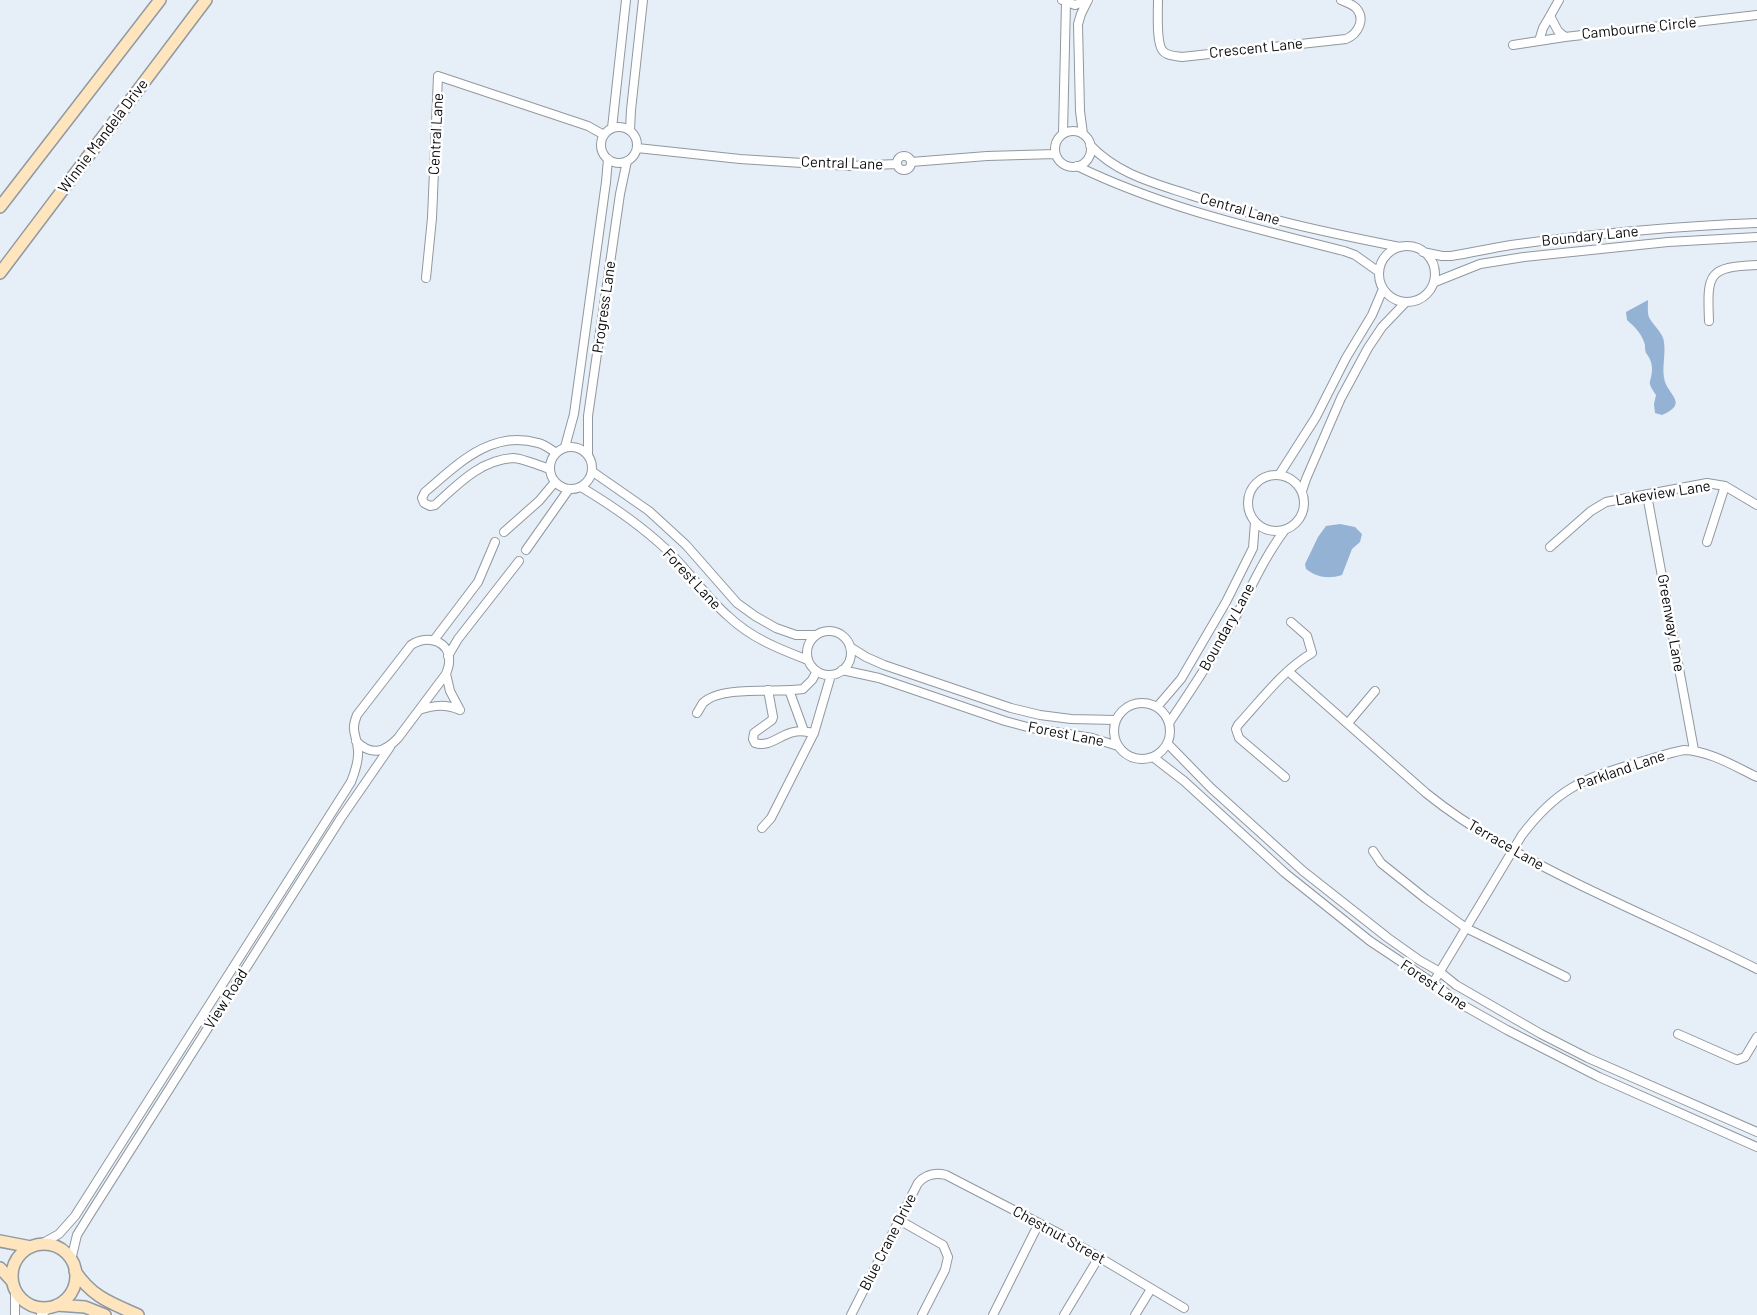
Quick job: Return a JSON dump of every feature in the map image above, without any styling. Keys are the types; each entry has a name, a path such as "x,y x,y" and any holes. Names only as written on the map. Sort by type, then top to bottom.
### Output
{"main road":[{"path":"0,207 160,0"},
{"name":"Winnie Mandela Drive","path":"0,273 206,0"},
{"path":"0,1241 58,1248 71,1260 82,1282 93,1293 138,1315"},
{"path":"14,1286 12,1271 16,1261 22,1252 36,1246"},
{"path":"0,1268 26,1303 34,1307 50,1309 85,1307 105,1315"},
{"path":"50,1309 64,1301 74,1288 75,1271"}],"street":[{"path":"612,128 626,0"},
{"path":"630,130 642,0"},
{"name":"Central Lane","path":"1088,0 1075,5 1064,1 1063,133 1055,142 1055,154 1062,164 1077,166 1122,185 1204,215 1344,251 1379,272"},
{"name":"Central Lane","path":"1088,0 1078,24 1080,111 1083,134 1108,162 1126,172 1224,206 1326,232 1400,247"},
{"name":"Crescent Lane","path":"1158,0 1161,47 1168,54 1182,56 1346,39 1351,37 1357,30 1360,24 1360,16 1354,6 1341,0"},
{"path":"1539,41 1543,28 1559,0"},
{"name":"Cambourne Circle","path":"1550,16 1558,31 1565,37 1757,16"},
{"path":"1513,45 1565,37"},
{"name":"Central Lane","path":"426,278 432,218 438,76 588,126 604,135"},
{"path":"624,127 630,130 636,138 637,148 632,158 627,161 617,163 608,159 602,150 601,145 604,135 612,128 624,127"},
{"path":"1063,133 1073,130 1083,134"},
{"path":"1077,166 1085,162 1089,157 1090,144"},
{"name":"Central Lane","path":"637,148 740,159 849,166 897,164 898,158 902,155 909,158 911,162 987,156 1055,154"},
{"name":"Progress Lane","path":"565,447 574,414 608,159"},
{"name":"Progress Lane","path":"588,454 588,416 620,194 627,161"},
{"name":"Boundary Lane","path":"1424,252 1451,256 1510,245 1587,236 1690,226 1757,222"},
{"name":"Boundary Lane","path":"1435,282 1480,264 1524,257 1668,242 1757,237"},
{"path":"1410,246 1424,252 1433,263 1436,272 1435,282 1430,291 1423,298 1414,302 1405,303 1388,296 1379,281 1379,272 1385,256 1392,250 1400,247 1410,246"},
{"path":"1709,320 1708,289 1714,275 1728,267 1757,264"},
{"path":"1279,475 1316,417 1346,358 1372,316 1383,289"},
{"path":"1302,491 1341,398 1368,348 1382,327 1405,303"},
{"path":"550,469 514,458 503,460 483,465 462,480 434,506 424,503 422,498 425,492 468,456 491,444 514,440 538,443 555,452"},
{"path":"565,447 577,447 588,454 593,465 590,479 582,487 569,489 560,486 551,476 550,469 555,452 565,447"},
{"name":"Forest Lane","path":"592,472 649,511 686,545 737,603 776,628 796,635 816,635"},
{"path":"1279,475 1297,483 1305,501 1304,510 1300,520 1284,531 1267,530 1255,522 1248,508 1250,491 1262,479 1279,475"},
{"path":"504,532 539,501 555,482"},
{"name":"Lakeview Lane","path":"1550,547 1598,505 1606,502 1707,483 1725,486 1757,505"},
{"path":"1707,542 1725,486"},
{"name":"Forest Lane","path":"582,487 611,505 668,550 727,616 744,630 765,642 808,660"},
{"path":"526,550 569,489"},
{"name":"Greenway Lane","path":"1647,495 1694,750"},
{"name":"Boundary Lane","path":"1157,707 1181,679 1226,602 1253,548 1255,522"},
{"name":"Boundary Lane","path":"1170,723 1234,619 1270,550 1284,531"},
{"path":"419,710 430,707 449,706 460,710 450,691 446,674 449,663 448,656 444,648 434,640 478,582 495,542"},
{"path":"448,656 458,639 519,561"},
{"path":"1285,777 1239,738 1236,729 1299,660 1312,653 1307,636 1291,622"},
{"path":"829,631 836,633 847,641 850,648 849,662 842,670 831,675 824,674 817,671 808,660 808,646 816,635 829,631"},
{"name":"View Road","path":"36,1246 59,1234 75,1216 351,782 357,765 358,751 353,729 357,715 411,645 427,639 434,640"},
{"name":"Forest Lane","path":"850,648 884,665 1011,708 1040,715 1071,719 1116,720"},
{"name":"Forest Lane","path":"842,670 879,678 1005,721 1031,728 1092,738 1118,746"},
{"path":"697,713 703,703 710,698 734,692 803,689 817,671"},
{"name":"Terrace Lane","path":"1288,671 1447,810 1512,851 1757,969"},
{"name":"View Road","path":"71,1260 82,1226 341,818 393,744 446,674"},
{"path":"762,828 771,818 814,733 831,675"},
{"path":"768,690 773,717 772,720 754,733 753,740 756,743 764,745 792,732 804,731 814,733"},
{"path":"789,690 804,731"},
{"path":"1348,723 1376,691"},
{"path":"1141,703 1157,707 1167,716 1170,723 1171,730 1168,744 1159,754 1152,757 1133,758 1118,746 1114,729 1116,720 1126,708 1133,704 1141,703"},
{"path":"356,741 362,747 374,751 380,751 393,744"},
{"name":"Forest Lane","path":"1168,744 1205,783 1303,871 1388,938 1440,972 1456,986 1565,1046 1757,1132"},
{"name":"Parkland Lane","path":"1433,983 1512,851 1535,818 1569,788 1610,771 1677,751 1694,750 1757,777"},
{"name":"Forest Lane","path":"1152,757 1184,781 1285,873 1370,941 1433,983 1459,1003 1599,1077 1757,1146"},
{"path":"1373,851 1381,862 1426,899 1466,928 1566,977"},
{"path":"1678,1034 1737,1060 1745,1057 1757,1037"},
{"path":"142,1111 152,1117"},
{"name":"Blue Crane Drive","path":"851,1315 918,1183 930,1174"},
{"name":"Chestnut Street","path":"930,1174 946,1175 1039,1223 1099,1256 1184,1308"},
{"path":"899,1220 943,1245 948,1257 945,1270 922,1315"},
{"path":"993,1315 1039,1223"},
{"path":"1064,1315 1099,1256"},
{"path":"14,1286 15,1315"},
{"path":"1135,1315 1151,1289"}],"water":[{"path":"1648,300 1649,317 1664,342 1663,373 1665,382 1676,403 1670,411 1662,415 1655,413 1656,395 1650,382 1652,365 1646,353 1644,341 1638,331 1627,320 1626,312"},
{"path":"1340,524 1355,527 1362,534 1360,542 1352,549 1342,575 1324,577 1306,569 1305,564 1318,537 1326,526"}]}
